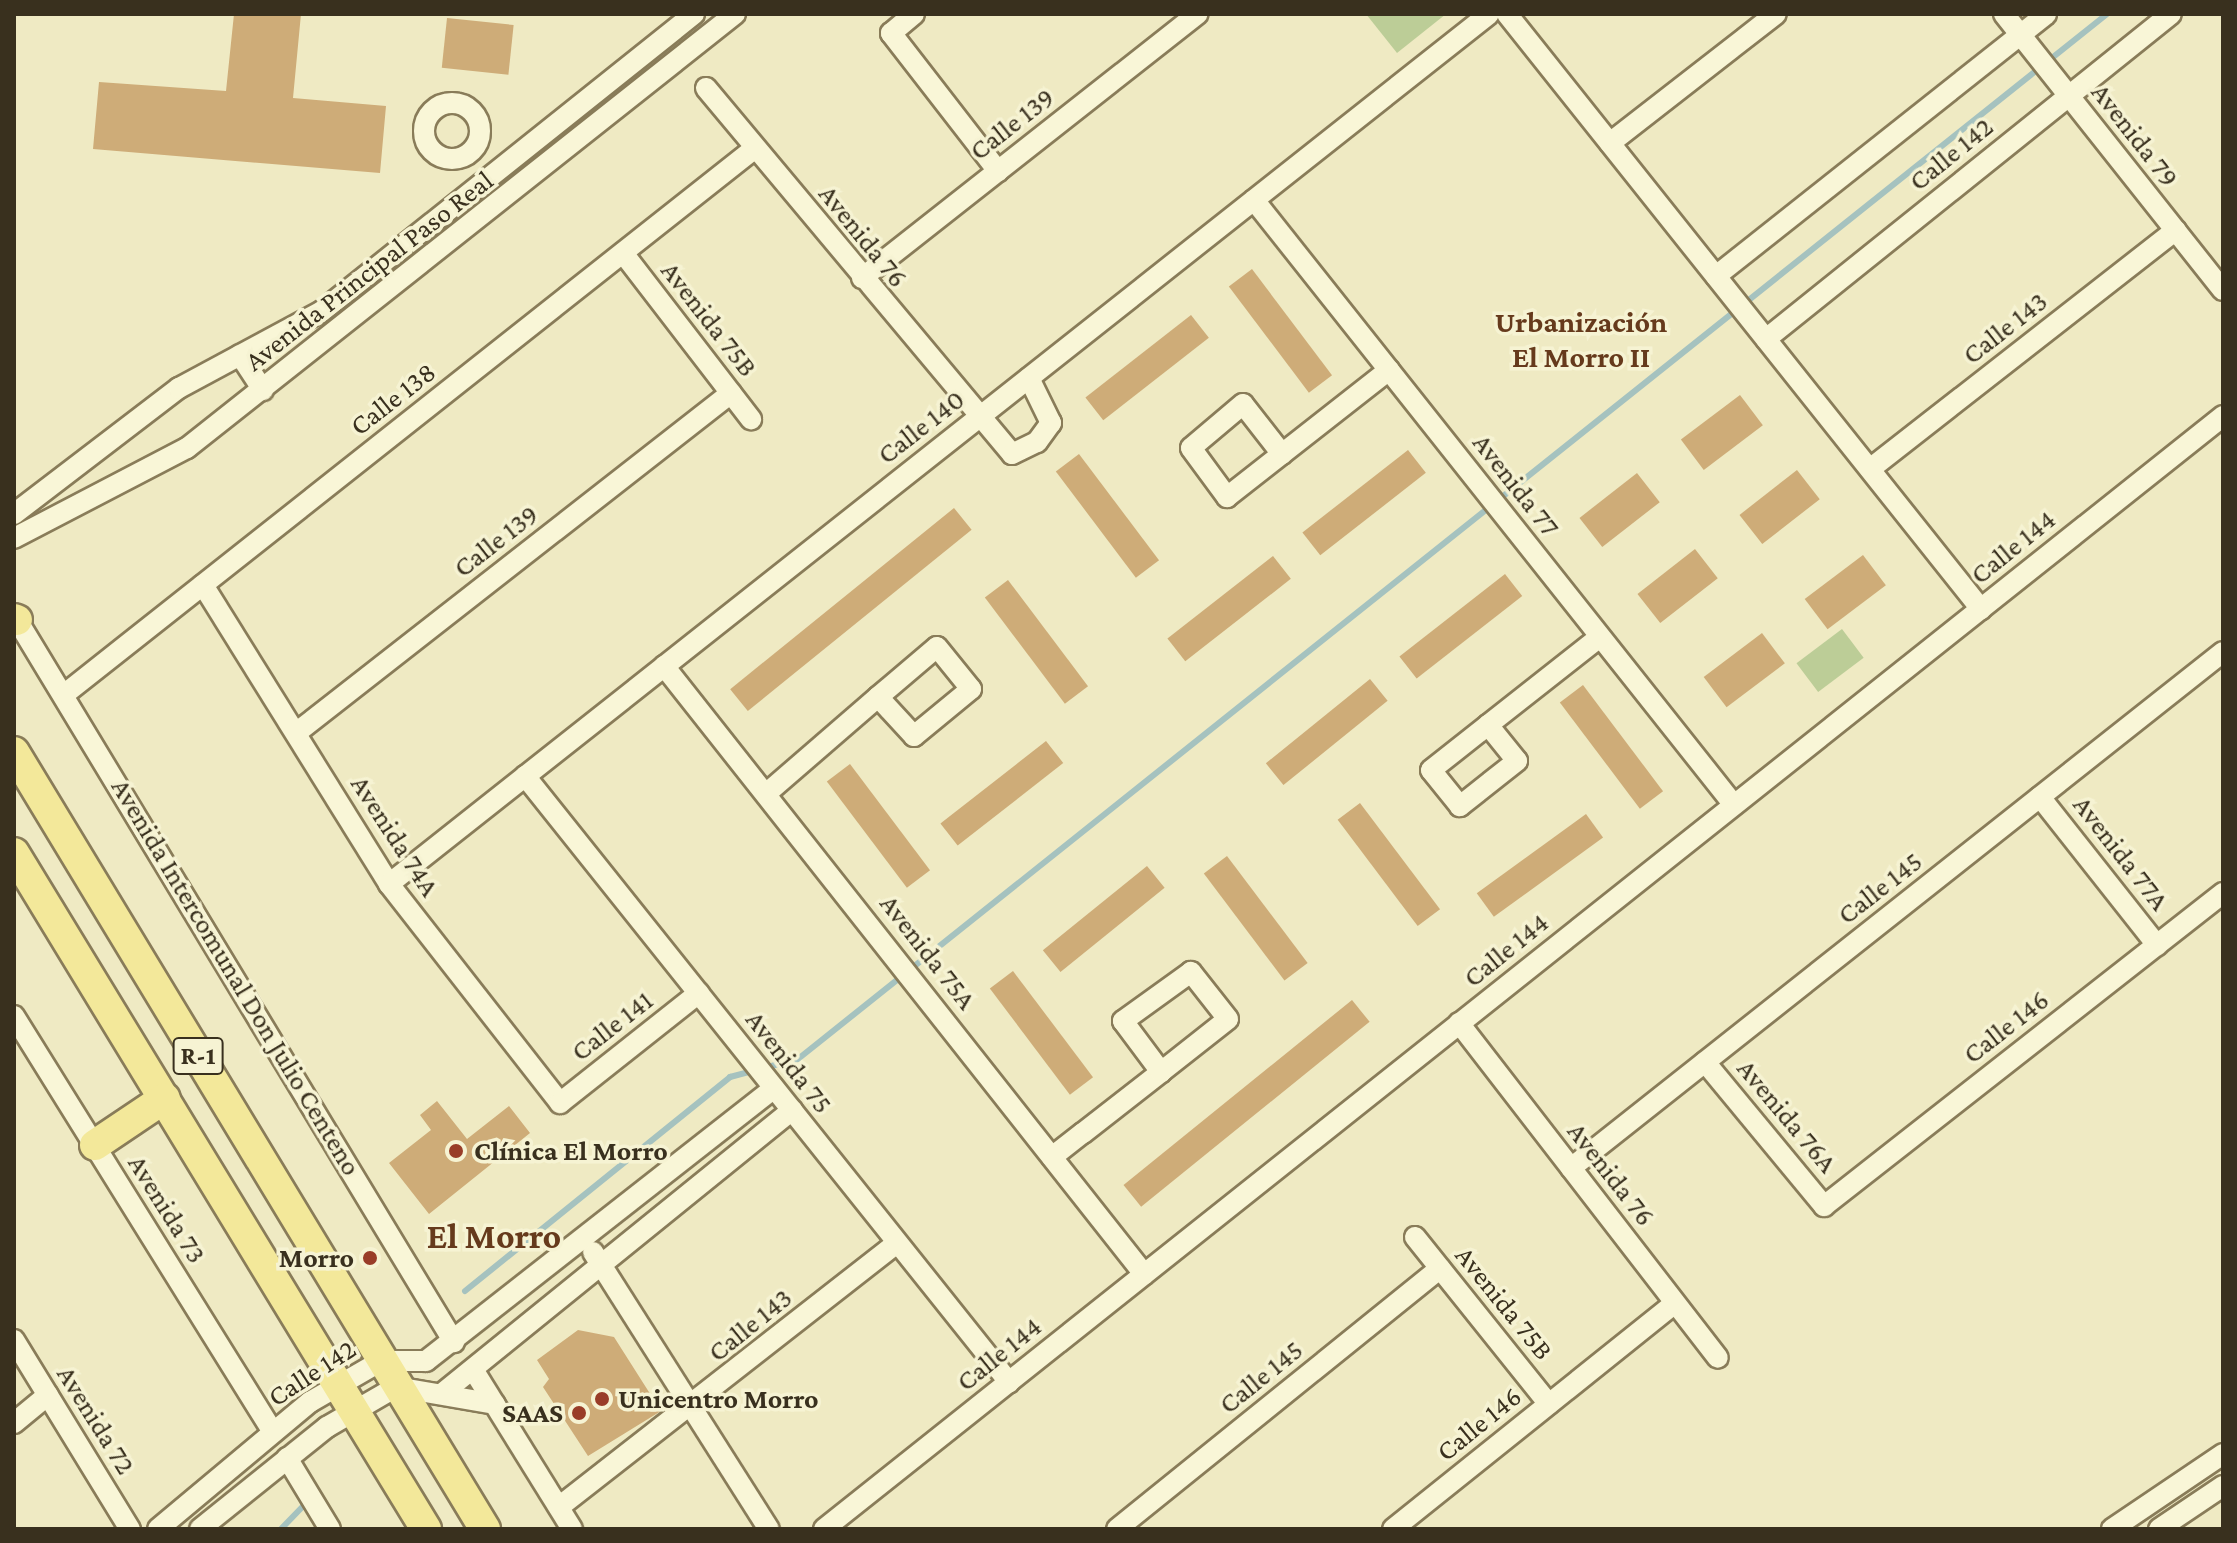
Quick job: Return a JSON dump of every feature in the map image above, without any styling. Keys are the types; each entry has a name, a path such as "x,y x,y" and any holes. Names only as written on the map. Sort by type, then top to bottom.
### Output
{"main road":[{"name":"R-1","path":"14,752 396,1387 485,1529"},
{"name":"R-1","path":"14,853 426,1529"},
{"path":"95,1145 165,1098"}],"street":[{"name":"Avenida Principal Paso Real","path":"14,514 179,388 322,311 694,14"},
{"name":"Avenida Principal Paso Real","path":"14,538 187,448 498,205 735,14"},
{"path":"914,14 891,33 998,171"},
{"name":"Calle 139","path":"862,278 1197,14"},
{"name":"Calle 140","path":"389,884 1489,14"},
{"path":"1507,14 1981,609"},
{"path":"1610,143 1776,14"},
{"name":"Avenida 79","path":"2004,14 2223,290"},
{"name":"Calle 142","path":"1716,276 2046,14"},
{"name":"Calle 142","path":"1759,330 2069,96 2171,14"},
{"name":"Avenida 76","path":"706,88 977,419 1012,454 1037,442 1051,423 1029,378"},
{"name":"Calle 138","path":"66,693 755,148"},
{"path":"468,153 482,184 498,205"},
{"name":"Avenida 77","path":"1254,200 1734,805"},
{"name":"Calle 143","path":"1870,469 2176,230"},
{"name":"Avenida 75B","path":"623,253 751,419"},
{"path":"240,355 263,390"},
{"path":"1282,454 1243,404 1191,448 1227,497 1282,454 1389,370"},
{"name":"Calle 139","path":"296,733 731,393"},
{"name":"Calle 144","path":"824,1529 2223,416"},
{"name":"Avenida 74A","path":"203,585 389,884 560,1103"},
{"name":"Avenida Intercomunal Don Julio Centeno","path":"15,618 66,693 454,1342"},
{"path":"1488,725 1600,637"},
{"path":"767,793 878,697 937,647 971,689 914,736 878,697"},
{"name":"Calle 145","path":"1571,1168 2223,652"},
{"name":"Avenida 75A","path":"664,666 901,962 1144,1274"},
{"name":"Avenida 75","path":"525,776 1009,1382"},
{"name":"Avenida 77A","path":"2040,797 2157,945"},
{"name":"Calle 146","path":"1824,1206 2223,893"},
{"path":"1052,1157 1161,1072 1228,1019 1191,972 1123,1021 1161,1072"},
{"name":"Calle 141","path":"560,1103 699,993"},
{"name":"Avenida 73","path":"14,1016 273,1432"},
{"name":"Avenida 76","path":"1459,1023 1718,1358"},
{"name":"Avenida 76A","path":"1705,1062 1824,1206"},
{"name":"Calle 142","path":"158,1529 273,1432 337,1385 381,1361 426,1361 454,1342 586,1240 771,1084"},
{"path":"444,1392 474,1371 600,1263 792,1110"},
{"name":"Avenida 75B","path":"1415,1237 1549,1404"},
{"path":"586,1240 769,1529"},
{"name":"Calle 143","path":"559,1507 691,1408 897,1243"},
{"name":"Calle 145","path":"1117,1529 1440,1268"},
{"name":"Calle 146","path":"1393,1529 1675,1303"},
{"name":"Avenida 72","path":"14,1340 130,1529"},
{"path":"474,1371 572,1529"},
{"path":"396,1387 444,1392 495,1404"},
{"name":"Calle 142","path":"200,1529 287,1458 352,1412 396,1387"},
{"path":"14,1423 48,1395"},
{"path":"2112,1529 2223,1454"},
{"path":"287,1458 330,1529"},
{"path":"2159,1529 2223,1486"}],"green space":[{"path":"1366,14 1446,14 1397,53"},
{"path":"1842,629 1864,658 1818,692 1796,663"}],"building":[{"path":"234,14 301,14 293,98 386,106 380,173 93,149 99,82 226,91"},
{"path":"447,18 514,25 508,75 442,68"},
{"path":"1252,269 1332,375 1309,393 1229,286"},
{"path":"1191,315 1209,338 1103,420 1085,397"},
{"path":"1740,395 1763,425 1704,470 1681,440"},
{"path":"1408,450 1426,473 1320,555 1302,532"},
{"path":"1079,454 1159,560 1136,578 1056,471"},
{"path":"1797,470 1820,499 1762,544 1739,515"},
{"path":"1637,473 1660,502 1602,547 1579,518"},
{"path":"954,508 972,530 748,711 730,689"},
{"path":"1695,549 1718,578 1660,623 1637,594"},
{"path":"1863,555 1886,585 1828,629 1805,599"},
{"path":"1273,556 1291,579 1185,661 1167,638"},
{"path":"1505,574 1522,596 1417,679 1399,656"},
{"path":"1008,580 1088,686 1065,704 985,597"},
{"path":"1762,633 1785,663 1727,707 1704,677"},
{"path":"1370,679 1388,701 1283,785 1266,763"},
{"path":"1583,685 1663,791 1640,809 1560,702"},
{"path":"1046,741 1063,763 958,846 940,823"},
{"path":"850,764 930,870 907,888 827,781"},
{"path":"1360,803 1440,909 1418,926 1338,820"},
{"path":"1586,814 1603,837 1494,917 1477,893"},
{"path":"1227,856 1308,963 1284,980 1204,873"},
{"path":"1147,866 1165,888 1060,972 1043,950"},
{"path":"1013,971 1093,1077 1070,1095 990,988"},
{"path":"1352,1000 1370,1022 1141,1207 1124,1185"},
{"name":"Clínica El Morro","path":"437,1101 467,1139 509,1106 530,1133 429,1214 389,1163 431,1130 420,1115"},
{"name":"Unicentro Morro","path":"578,1330 614,1337 661,1411 588,1456 543,1387 549,1379 537,1360"}],"waterway":[{"path":"764,1068 798,1059 2107,14"},
{"path":"465,1291 730,1077 753,1071"},
{"path":"281,1529 304,1505"}],"place":[{"name":"Clínica El Morro","path":"456,1151"},
{"name":"Morro","path":"370,1258"},
{"name":"Unicentro Morro","path":"602,1399"},
{"name":"SAAS","path":"579,1413"}],"district":[{"name":"Urbanización El Morro II","path":"1581,339"},
{"name":"El Morro","path":"494,1237"}]}
